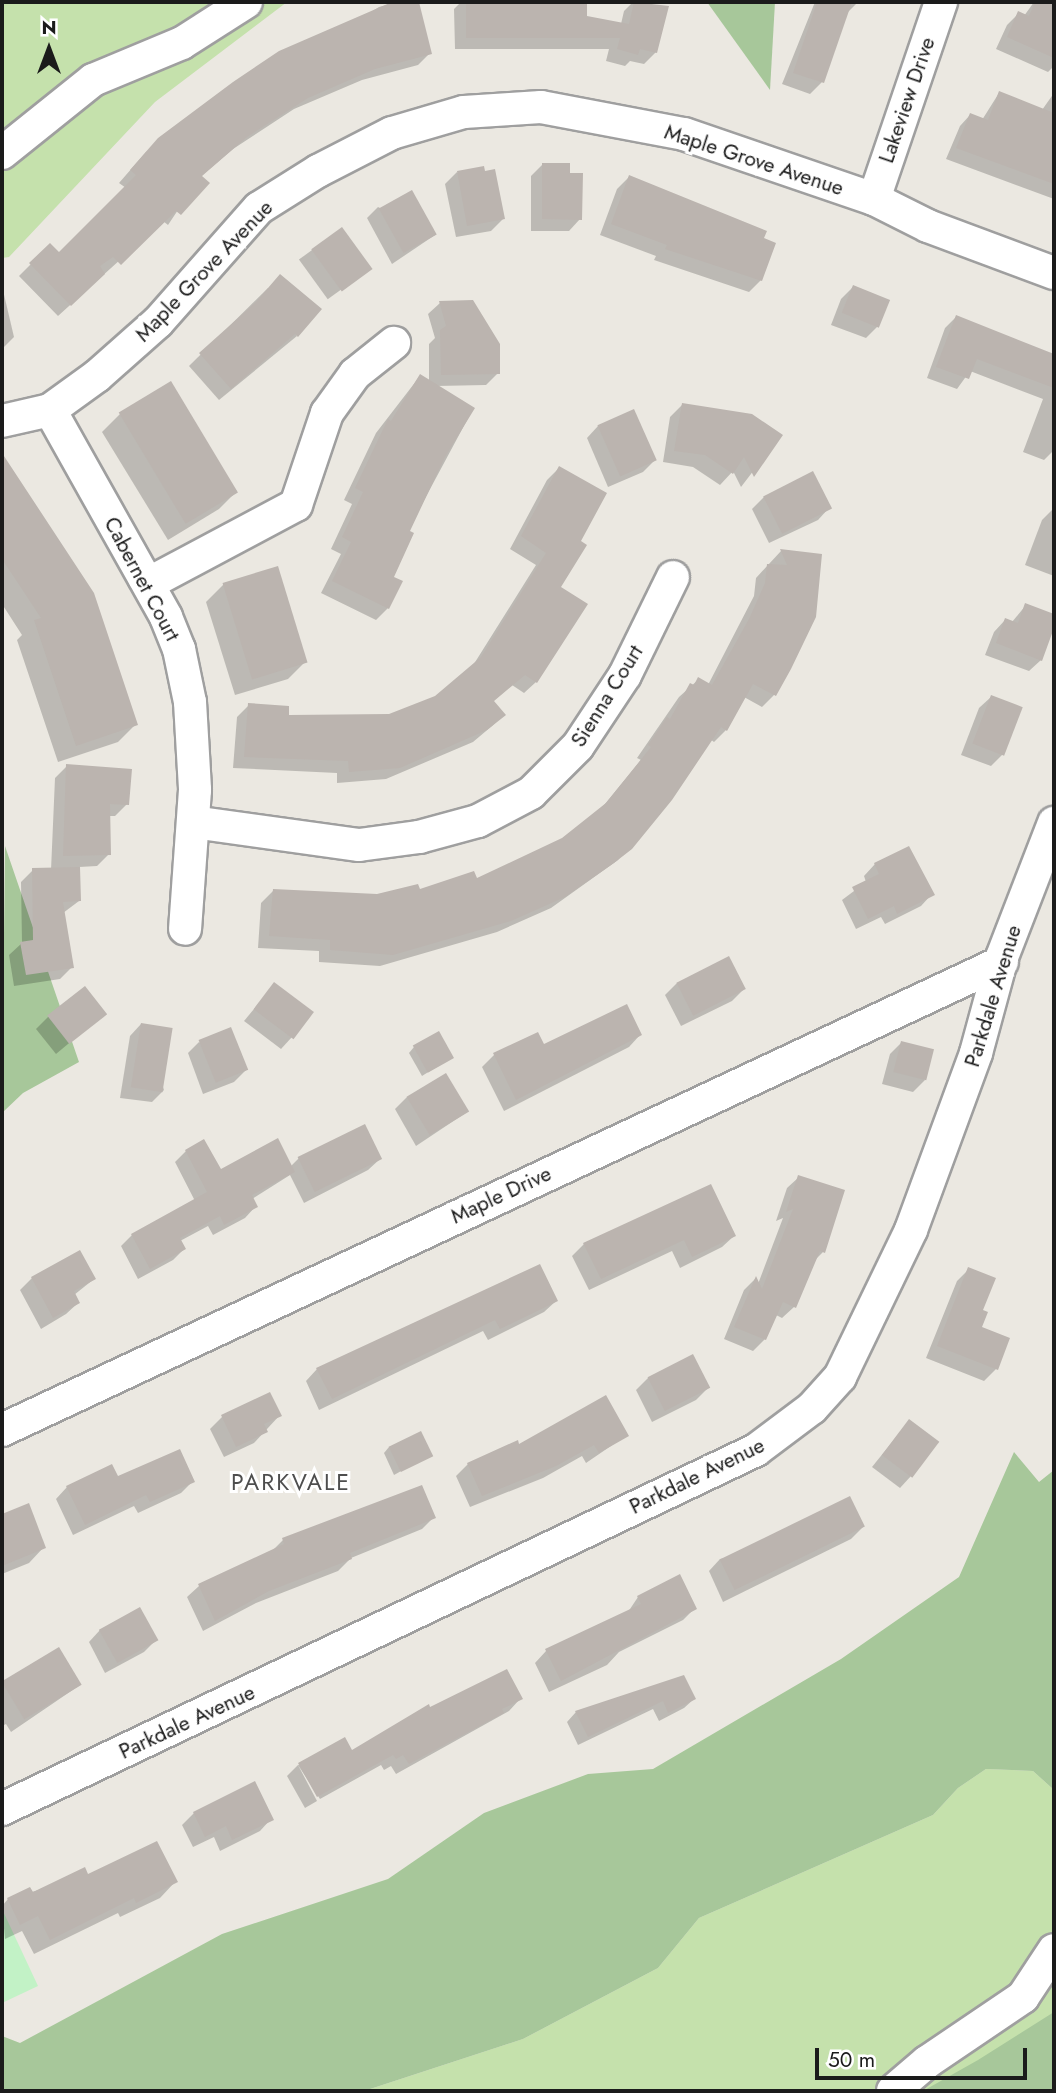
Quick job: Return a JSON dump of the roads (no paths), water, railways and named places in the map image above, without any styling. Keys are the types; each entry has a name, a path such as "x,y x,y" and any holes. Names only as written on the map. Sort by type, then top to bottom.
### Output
{"street":[{"path":"2,153 93,80 181,43 246,2"},
{"name":"Lakeview Drive","path":"874,199 941,2"},
{"name":"Maple Grove Avenue","path":"2,421 50,411 158,322 259,208 318,171 393,134 464,112 541,107 684,134 874,199 928,226 1054,273"},
{"path":"144,577 153,581 296,505 327,413 355,374 394,342"},
{"name":"Cabernet Court","path":"50,411 144,577 179,649 190,702 193,822 185,929"},
{"name":"Sienna Court","path":"193,822 359,845 419,837 499,810 531,793 578,747 625,675 674,577"},
{"name":"Parkdale Avenue","path":"2,1809 756,1450 812,1408 840,1377 911,1230 950,1129 1002,962 1054,823"},
{"name":"Maple Drive","path":"2,1430 1002,962"},
{"path":"893,2091 927,2062 1023,1997 1054,1950"}],"district":[{"name":"PARKVALE","path":"291,1482"}]}
